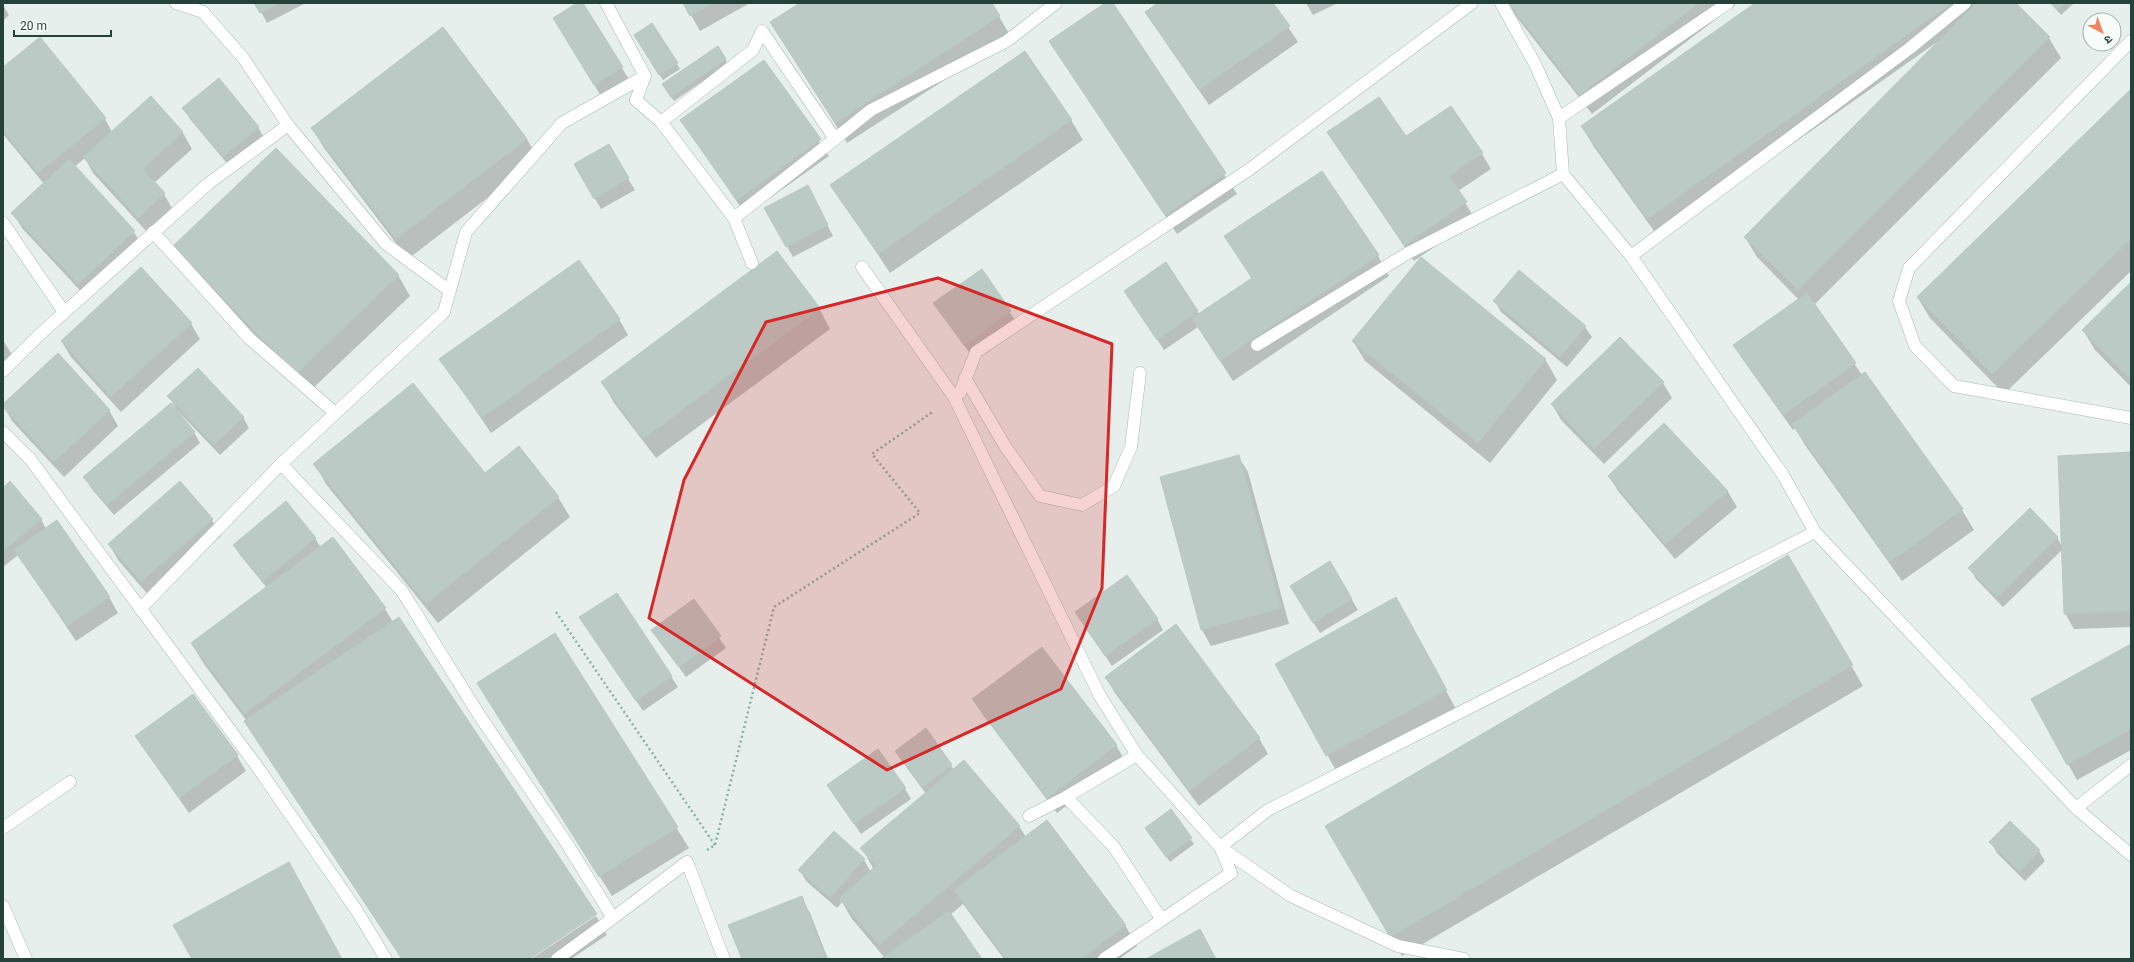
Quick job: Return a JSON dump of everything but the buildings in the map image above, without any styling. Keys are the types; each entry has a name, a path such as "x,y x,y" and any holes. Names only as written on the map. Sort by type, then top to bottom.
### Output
{"street":[{"path":"176,3 203,12 244,59 288,125 386,244 450,291"},
{"path":"606,3 645,76 636,100 661,122 734,218 752,263"},
{"path":"734,218 871,110 1007,40 1056,3"},
{"path":"954,397 960,393 976,352 1250,169 1472,3"},
{"path":"1501,3 1535,64 1559,118 1563,174 1631,256 1783,475 1814,532 2076,808 2131,855"},
{"path":"1559,118 1728,3"},
{"path":"1631,256 1910,48 1965,3"},
{"path":"661,122 753,50 762,31 835,139"},
{"path":"2131,41 1909,268 1899,301 1915,346 1954,386 2131,418"},
{"path":"140,609 281,464 444,312 466,232 562,123 645,76"},
{"path":"3,370 64,312 209,183 288,125"},
{"path":"1257,346 1408,253 1563,174"},
{"path":"3,223 64,312"},
{"path":"153,232 249,338 336,413"},
{"path":"862,267 954,397 1100,696 1137,755 1220,847 1291,896 1398,946 1464,959"},
{"path":"965,378 1005,446 1040,496 1082,506 1114,486 1117,480 1131,447 1140,373"},
{"path":"3,432 30,459 256,765 357,911 386,959"},
{"path":"281,464 402,591 481,718 564,839 613,918"},
{"path":"1220,847 1268,810 1814,532"},
{"path":"1029,816 1066,797 1137,755"},
{"path":"2076,808 2131,765"},
{"path":"3,828 70,782"},
{"path":"1066,797 1114,847 1162,920"},
{"path":"1104,959 1231,873 1220,847"},
{"path":"557,959 687,862 724,959"},
{"path":"3,906 26,959"}],"path":[{"path":"687,862 716,845 774,607 920,513 872,454 954,397"},
{"path":"556,612 716,845"}],"highlighted area":[{"path":"938,278 1112,344 1102,588 1061,689 887,770 649,618 684,480 766,322"}]}
